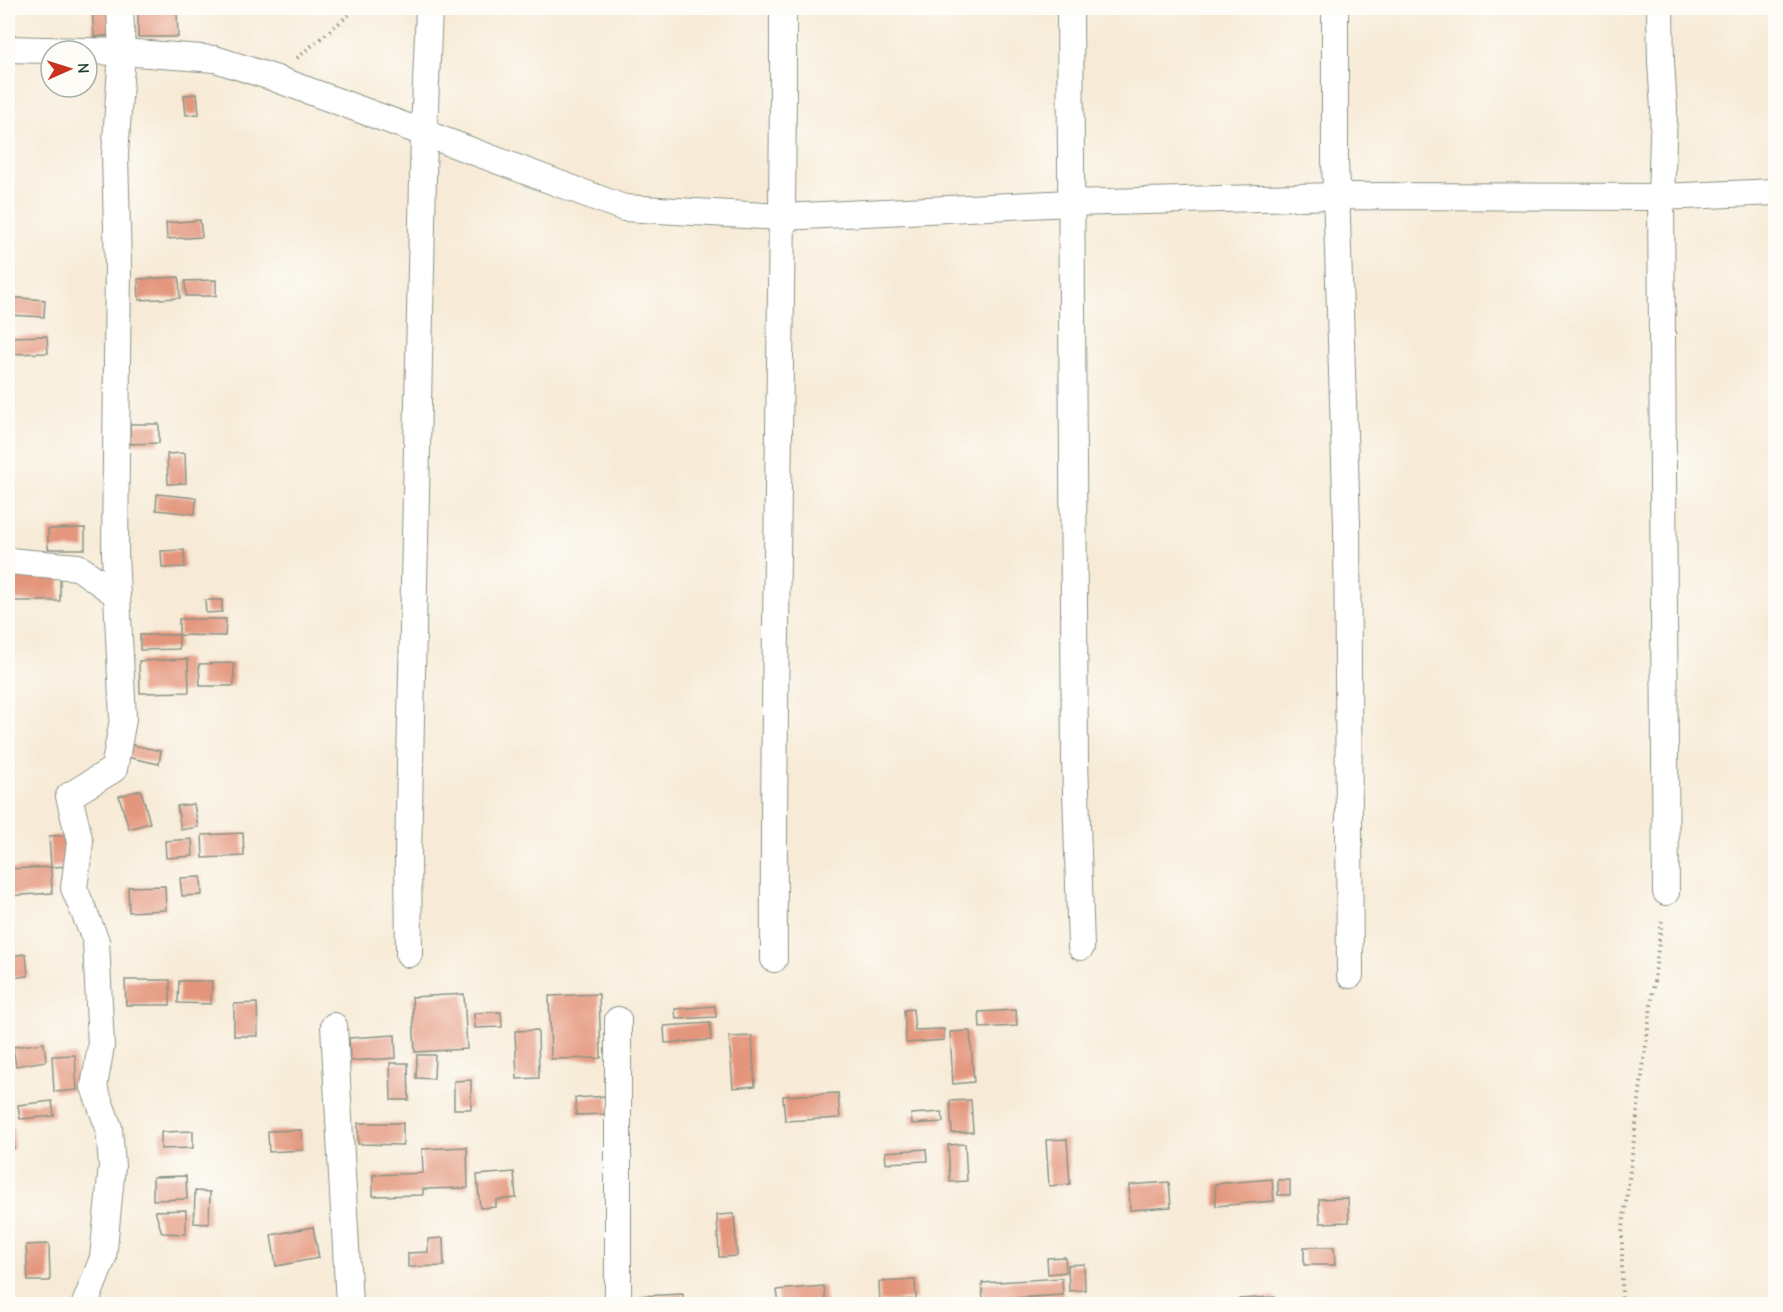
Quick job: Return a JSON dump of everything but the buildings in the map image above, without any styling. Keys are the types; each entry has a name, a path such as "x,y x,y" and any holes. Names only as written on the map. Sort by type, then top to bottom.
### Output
{"street":[{"path":"85,1305 104,1258 112,1166 109,1128 93,1087 101,1046 96,941 74,888 80,842 69,796 114,769 123,719 115,554 118,265 115,155 122,52 120,8"},
{"path":"409,954 408,855 424,133 429,8"},
{"path":"774,959 773,774 783,8"},
{"path":"1070,8 1075,760 1081,947"},
{"path":"1335,8 1336,196 1347,524 1350,975"},
{"path":"1660,8 1664,110 1661,197 1666,892"},
{"path":"8,49 122,52 215,59 274,78 624,208 782,217 1070,203 1336,196 1661,197 1776,192"},
{"path":"8,561 78,567 117,596"},
{"path":"618,1020 618,1305"},
{"path":"334,1026 349,1305"}],"path":[{"path":"274,78 357,8"},
{"path":"1622,1305 1622,1233 1666,892"}]}
